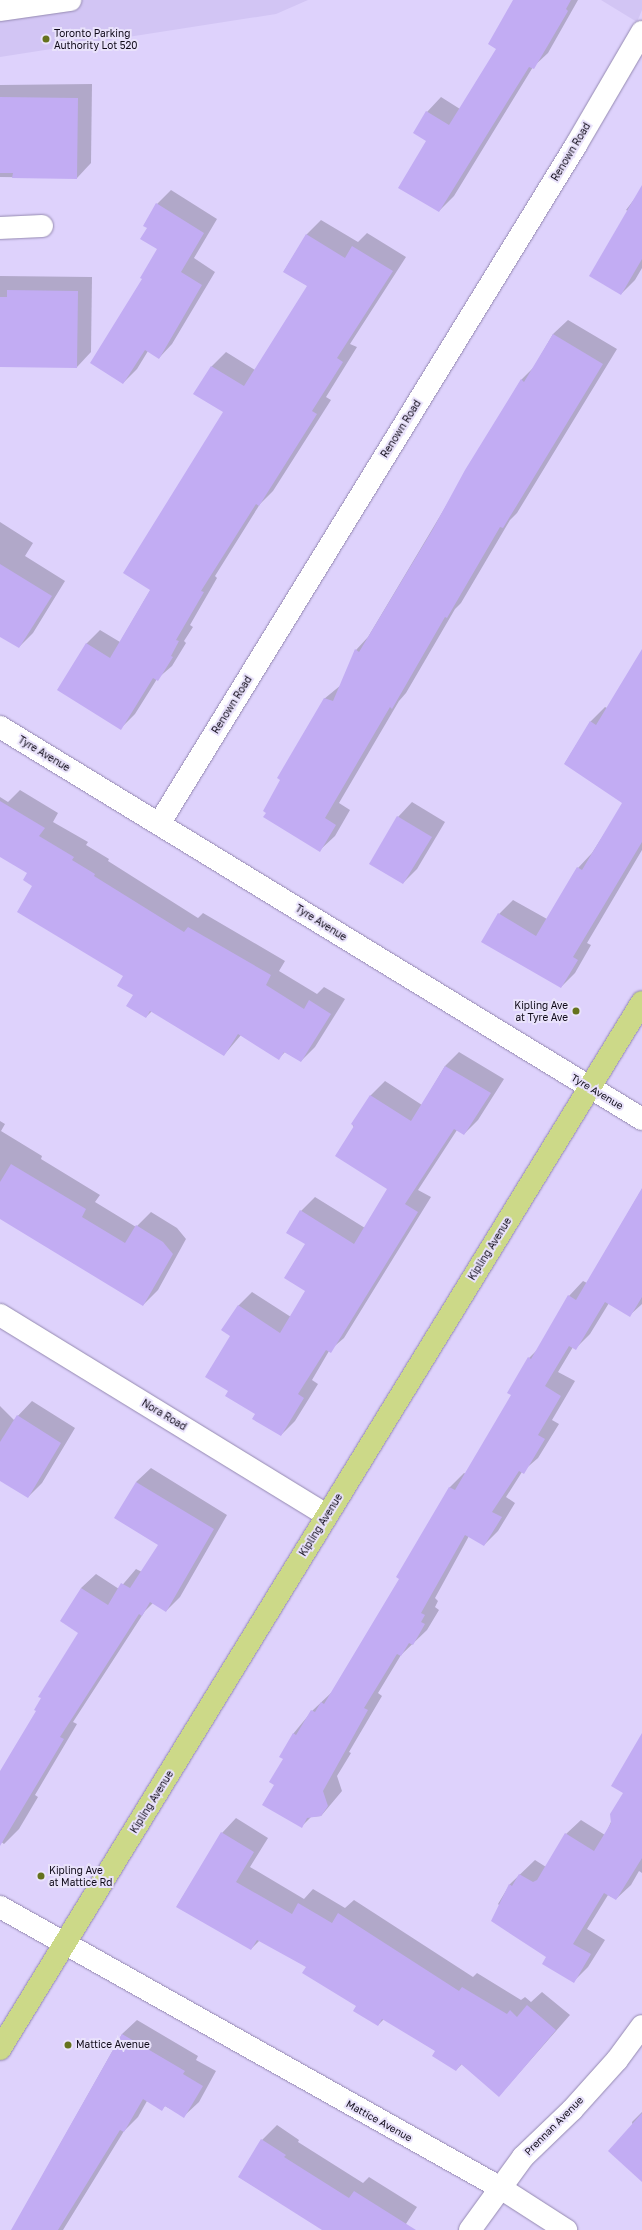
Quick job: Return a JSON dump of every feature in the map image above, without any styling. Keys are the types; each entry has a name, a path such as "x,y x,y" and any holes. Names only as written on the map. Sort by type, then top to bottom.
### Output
{"main road":[{"name":"Kipling Avenue","path":"0,2049 642,1002"}],"street":[{"path":"0,10 70,0"},
{"name":"Renown Road","path":"159,824 576,144 642,32"},
{"path":"0,228 42,226"},
{"name":"Tyre Avenue","path":"0,727 642,1119"},
{"name":"Nora Road","path":"0,1315 327,1515"},
{"name":"Mattice Avenue","path":"0,1907 499,2187 566,2230"},
{"name":"Prennan Avenue","path":"470,2230 499,2187 523,2157 572,2110 617,2060 642,2026"}],"shaded area":[{"name":"Toronto Parking Authority Lot 520","path":"0,0 308,0 276,14 0,57"},
{"path":"601,0 642,0 642,10 637,22"}],"building":[{"path":"513,0 571,0 566,9 568,11 534,69 529,67 439,212 398,188 426,141 413,133 426,111 449,125 496,49 488,44"},
{"path":"0,97 78,98 77,179 12,178 13,173 0,173"},
{"path":"642,185 642,259 621,295 589,276"},
{"path":"156,203 204,233 181,272 202,285 159,359 145,350 123,384 90,363 142,279 140,278 157,249 140,239 147,228 143,226"},
{"path":"306,234 345,258 352,246 393,271 337,358 343,362 312,411 317,414 259,506 256,504 201,591 204,592 176,640 179,641 171,656 173,657 158,681 153,678 121,730 57,690 86,643 110,658 150,590 123,573 223,412 193,394 211,366 244,386 307,286 283,272"},
{"path":"7,290 78,291 77,368 0,367 0,297 7,297"},
{"path":"553,334 603,364 503,528 500,527 447,618 445,617 392,709 390,707 325,818 336,825 320,852 263,817 266,813 263,811 280,780 277,778 324,698 333,701 355,649 359,652 433,529 465,470 521,379 524,382"},
{"path":"0,564 52,596 19,648 0,637"},
{"path":"642,649 642,842 573,957 578,960 561,988 481,942 498,913 536,936 577,867 582,870 622,803 564,764 590,721 596,725"},
{"path":"0,801 45,828 39,836 74,857 72,860 95,874 94,876 184,932 188,927 271,975 266,985 304,1009 309,1000 331,1014 301,1062 284,1052 279,1060 238,1034 224,1056 150,1011 146,1018 126,1006 133,995 117,986 123,976 17,912 32,886 23,880 27,873 0,857"},
{"path":"397,816 432,837 403,884 369,864"},
{"path":"445,1066 491,1093 464,1135 454,1129 405,1204 418,1212 331,1353 326,1350 298,1394 304,1398 281,1436 252,1419 255,1414 225,1396 228,1391 205,1377 230,1336 221,1330 238,1305 280,1333 305,1291 284,1278 305,1244 286,1233 300,1210 354,1244 387,1189 335,1156 354,1126 351,1124 370,1095 411,1121"},
{"path":"11,1164 86,1209 82,1217 125,1243 136,1225 163,1242 173,1254 143,1306 0,1219 0,1182"},
{"path":"642,1188 642,1297 630,1317 605,1302 576,1350 569,1346 545,1386 561,1396 538,1435 545,1439 524,1474 519,1471 492,1512 502,1517 484,1546 465,1535 421,1613 425,1615 421,1622 425,1624 413,1645 409,1643 401,1656 397,1654 364,1708 368,1710 323,1791 328,1806 321,1816 307,1818 302,1828 262,1805 274,1785 269,1782 283,1759 279,1757 293,1733 296,1735 311,1710 315,1712 321,1702 324,1704 399,1579 396,1577 449,1487 455,1490 511,1395 507,1393 528,1357 531,1359 568,1295 576,1300"},
{"path":"17,1415 61,1443 28,1498 0,1481 0,1442"},
{"path":"136,1482 214,1529 166,1612 150,1602 142,1616 139,1614 60,1737 64,1739 0,1846 0,1771 36,1711 34,1710 41,1698 38,1697 78,1633 60,1621 81,1588 108,1605 121,1583 130,1588 158,1545 114,1518"},
{"path":"642,1733 642,1858 616,1900 604,1893 573,1944 591,1954 574,1983 542,1964 546,1957 491,1921 509,1884 512,1886 519,1874 533,1882 537,1880 565,1833 594,1851 611,1823 610,1814 623,1793 611,1786"},
{"path":"221,1832 254,1852 236,1882 292,1914 298,1903 332,1923 338,1913 459,1991 462,1987 507,2014 510,2010 517,2017 527,2005 556,2030 499,2097 461,2064 456,2071 432,2056 435,2051 382,2019 378,2026 353,2011 356,2006 302,1973 306,1967 257,1940 251,1950 176,1907"},
{"path":"122,2034 185,2071 183,2074 203,2086 184,2118 165,2106 162,2111 143,2099 124,2132 120,2130 58,2230 11,2230"},
{"path":"642,2113 642,2182 608,2151"},
{"path":"261,2139 286,2155 284,2157 349,2198 354,2191 416,2230 322,2230 238,2177"}],"place":[{"name":"Toronto Parking Authority Lot 520","path":"46,39"},
{"name":"Kipling Ave at Tyre Ave","path":"576,1011"},
{"name":"Kipling Ave at Mattice Rd","path":"41,1876"},
{"name":"Mattice Avenue","path":"68,2045"}]}
